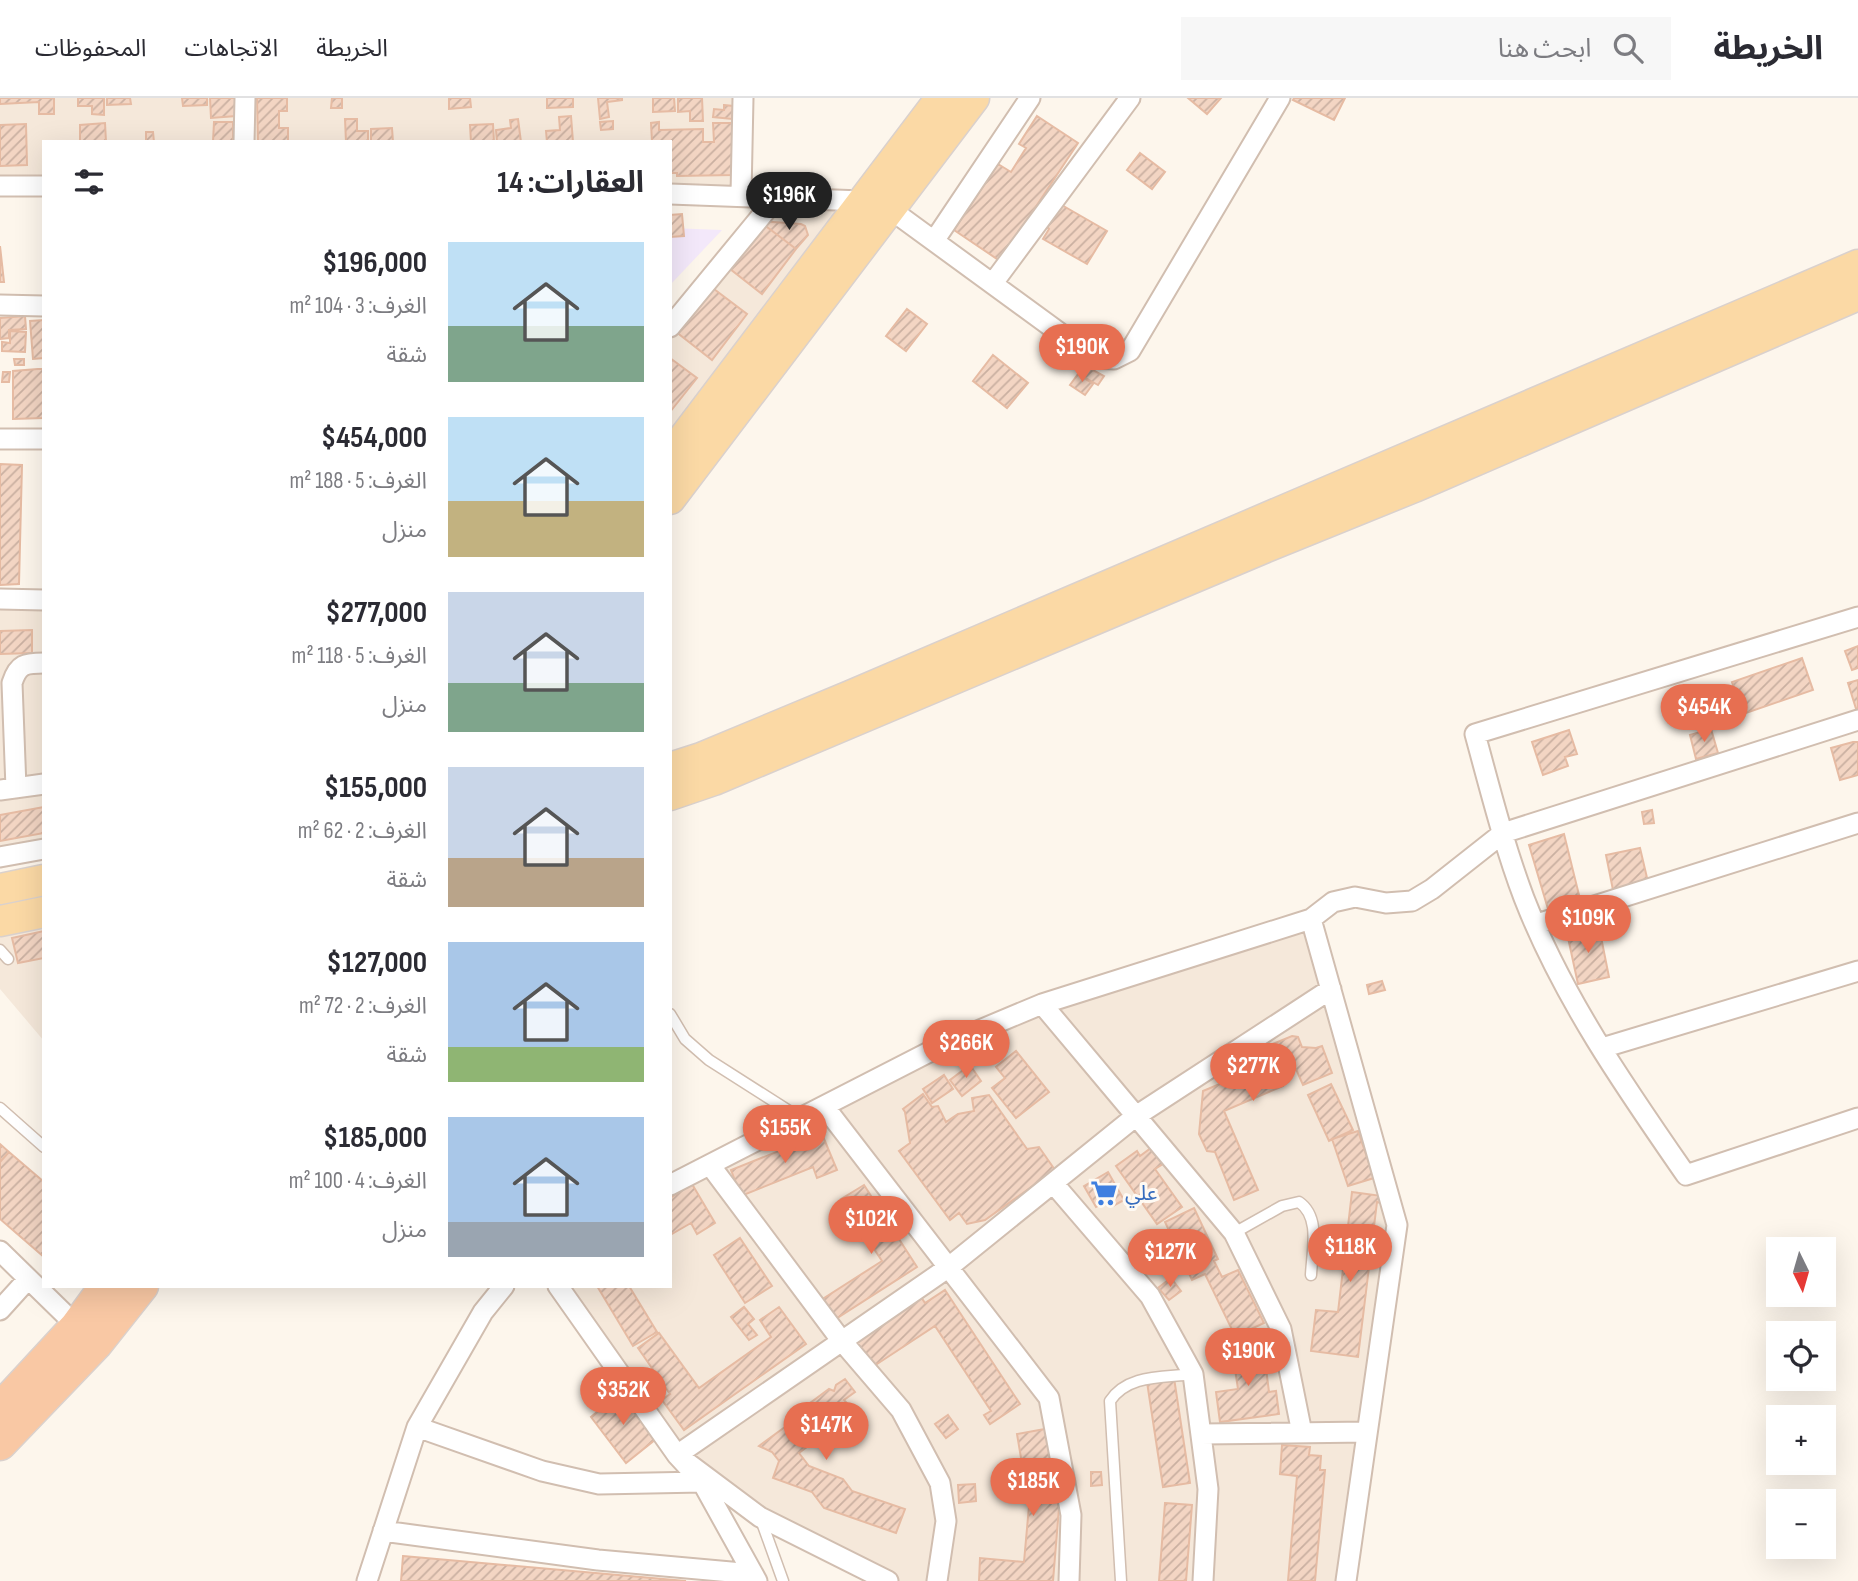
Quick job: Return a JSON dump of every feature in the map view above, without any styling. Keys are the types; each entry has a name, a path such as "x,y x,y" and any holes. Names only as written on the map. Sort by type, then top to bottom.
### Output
{"highway":[{"path":"0,1444 86,1335 105,1288"},
{"path":"0,1409 140,1288"}],"main road":[{"path":"672,487 679,445 873,201 941,98"},
{"path":"873,201 974,98"},
{"path":"672,767 701,758 862,691 1858,265"},
{"path":"672,794 726,775 1414,487 1858,295"},
{"path":"0,889 42,880"},
{"path":"0,921 42,912"}],"street":[{"path":"244,140 245,98"},
{"path":"741,195 743,98"},
{"path":"934,241 1030,98"},
{"path":"993,283 1130,98"},
{"path":"672,194 873,201 934,241 1094,358 1114,359 1130,351 1280,98"},
{"path":"0,186 42,186"},
{"path":"672,325 777,197"},
{"path":"0,305 42,306"},
{"path":"0,439 42,439"},
{"path":"0,599 42,600"},
{"path":"1858,617 1475,734 1524,898 1566,987 1620,1080 1686,1175 1858,1118"},
{"path":"42,663 27,663 16,671 12,683 8,789 42,784"},
{"path":"672,1184 937,1048 1042,1004 1311,919 1333,902 1355,897 1386,903 1412,901 1432,889 1503,833 1858,720"},
{"path":"1537,924 1858,822"},
{"path":"0,857 42,849"},
{"path":"1311,919 1397,1225 1346,1581"},
{"path":"1602,1048 1858,971"},
{"path":"677,1455 949,1267 1136,1116 1331,989"},
{"path":"1042,1004 1234,1233 1281,1329 1302,1433"},
{"path":"824,1106 1049,1398 1071,1515 1069,1581"},
{"path":"710,1164 841,1340 901,1410 940,1483 946,1521 937,1581"},
{"path":"1053,1183 1150,1296 1193,1374 1208,1489 1203,1581"},
{"path":"0,1251 86,1335"},
{"path":"0,1310 29,1279"},
{"path":"367,1581 417,1427 483,1312 502,1288"},
{"path":"559,1288 677,1455 702,1482 755,1578"},
{"path":"417,1427 542,1471 599,1484 702,1482"},
{"path":"1201,1434 1367,1432"},
{"path":"677,1455 760,1517 888,1581"},
{"path":"383,1531 755,1578"}],"lane":[{"path":"0,950 8,959"},
{"path":"672,1017 685,1040 709,1060 800,1118"},
{"path":"0,1108 42,1145"},
{"path":"1234,1233 1282,1206 1299,1202 1308,1208 1313,1218 1311,1275"},
{"path":"1121,1581 1110,1401 1118,1389 1131,1382 1193,1374"},
{"path":"760,1517 783,1581"}],"shaded area":[{"path":"0,98 241,98 240,140 42,140 42,180 0,180"},
{"path":"250,98 741,98 739,188 672,187 672,140 251,140"},
{"path":"770,204 856,210 672,432 672,325"},
{"path":"672,228 722,230 672,283"},
{"path":"0,599 42,600 42,849 0,857"},
{"path":"42,912 42,1039 0,989 0,921"},
{"path":"1304,928 1397,1225 1346,1581 899,1581 760,1517 677,1455 559,1288 672,1288 672,1184 937,1048"}],"building":[{"path":"0,98 54,98 54,114 39,114 39,102 0,104"},
{"path":"78,98 104,98 104,115 92,114 92,106 78,106"},
{"path":"107,98 130,98 131,104 107,105"},
{"path":"182,98 207,98 207,105 183,106"},
{"path":"210,98 235,98 236,116 211,118"},
{"path":"257,98 287,98 287,111 279,111 279,128 288,128 288,140 258,140"},
{"path":"332,98 342,98 342,108 331,108"},
{"path":"449,98 470,98 471,107 449,109"},
{"path":"547,98 573,98 573,107 547,108"},
{"path":"598,98 622,100 607,102 609,117 600,119"},
{"path":"653,98 674,98 675,111 653,112"},
{"path":"678,98 702,98 703,121 690,121 690,111 678,112"},
{"path":"1188,98 1221,98 1207,114"},
{"path":"1345,98 1334,120 1293,100"},
{"path":"724,105 733,106 732,119 713,117 714,109 724,110"},
{"path":"571,116 573,140 547,140 546,131 560,130 559,117"},
{"path":"1037,116 1078,143 1000,261 954,230 998,164 1011,172 1026,148 1019,144"},
{"path":"345,119 357,119 357,131 368,131 368,140 346,140"},
{"path":"518,119 521,140 497,140 496,130 511,128 510,120"},
{"path":"613,121 613,129 601,130 600,122"},
{"path":"214,122 233,122 233,140 213,140"},
{"path":"659,122 659,130 703,129 703,142 714,142 713,123 732,123 733,175 677,176 677,173 672,173 672,140 652,140 651,123"},
{"path":"105,123 106,140 80,140 80,125"},
{"path":"26,124 27,165 0,166 0,125"},
{"path":"493,124 494,140 471,140 470,125"},
{"path":"392,128 393,140 371,140 371,129"},
{"path":"146,132 153,132 154,140 146,140"},
{"path":"1140,153 1165,172 1152,189 1127,170"},
{"path":"1060,204 1107,231 1087,264 1043,239"},
{"path":"682,214 684,236 672,237 672,215"},
{"path":"759,221 796,249 762,294 725,265"},
{"path":"759,221 801,224 805,226 808,235 796,249"},
{"path":"0,246 4,282 0,282"},
{"path":"710,286 747,314 712,360 675,331"},
{"path":"907,309 927,324 906,351 886,336"},
{"path":"25,316 26,329 9,330 9,338 0,339 0,318"},
{"path":"42,320 42,358 33,359 30,321"},
{"path":"10,331 26,332 25,352 2,351 2,342 10,343"},
{"path":"993,355 1028,383 1007,408 973,381"},
{"path":"14,359 24,359 24,365 15,365"},
{"path":"672,359 697,378 672,409"},
{"path":"1089,368 1104,376 1098,385 1084,377"},
{"path":"42,369 42,418 13,419 13,371"},
{"path":"3,372 10,372 9,382 2,382"},
{"path":"1078,374 1093,384 1085,395 1070,385"},
{"path":"0,464 22,465 19,584 0,585"},
{"path":"32,630 32,653 0,654 0,631"},
{"path":"1858,646 1858,668 1852,670 1845,651"},
{"path":"1802,658 1813,690 1743,714 1732,682"},
{"path":"1858,680 1858,712 1857,712 1848,683"},
{"path":"1711,729 1718,753 1696,759 1690,735"},
{"path":"1569,730 1577,754 1565,757 1568,766 1543,775 1532,742"},
{"path":"1858,742 1858,775 1840,780 1831,748"},
{"path":"42,807 42,833 0,841 0,815"},
{"path":"1652,810 1654,823 1644,824 1642,812"},
{"path":"1564,834 1580,899 1548,909 1529,845"},
{"path":"1640,848 1648,882 1613,890 1606,855"},
{"path":"1599,927 1609,977 1578,984 1567,933"},
{"path":"42,931 42,958 18,963 12,938"},
{"path":"1382,981 1385,990 1369,994 1367,985"},
{"path":"1292,1036 1298,1037 1302,1047 1322,1046 1332,1073 1303,1085 1296,1069 1279,1076 1283,1086 1224,1111 1258,1190 1234,1200 1215,1152 1207,1151 1199,1134 1203,1091 1256,1069 1258,1050"},
{"path":"1016,1051 1049,1092 1016,1118 992,1088 1005,1078 996,1067"},
{"path":"970,1065 981,1081 962,1096 950,1080"},
{"path":"944,1075 953,1089 932,1103 923,1089"},
{"path":"1331,1084 1353,1130 1329,1141 1308,1095"},
{"path":"923,1094 932,1107 938,1106 946,1122 958,1114 974,1111 972,1098 989,1095 1027,1149 1039,1147 1055,1170 985,1220 967,1224 959,1213 950,1220 899,1151 910,1143 903,1109"},
{"path":"1358,1131 1374,1178 1348,1186 1332,1139"},
{"path":"822,1134 837,1170 817,1178 813,1167 741,1196 731,1170"},
{"path":"0,1144 9,1152 0,1162"},
{"path":"1151,1148 1163,1164 1155,1169 1182,1207 1157,1224 1116,1166 1137,1151 1140,1156"},
{"path":"9,1152 42,1180 42,1255 0,1219 0,1162"},
{"name":"علي","path":"1108,1172 1124,1200 1113,1206 1109,1200 1096,1207 1084,1186"},
{"path":"692,1184 715,1223 697,1234 691,1223 672,1234 672,1197"},
{"path":"864,1185 917,1267 834,1320 821,1300 882,1261 841,1199"},
{"path":"1352,1192 1382,1196 1381,1203 1377,1202 1358,1357 1311,1351 1316,1310 1338,1312"},
{"path":"1194,1208 1218,1259 1214,1261 1222,1277 1238,1270 1264,1323 1251,1329 1255,1336 1239,1344 1205,1274 1192,1280 1165,1222"},
{"path":"740,1238 772,1286 745,1303 714,1255"},
{"path":"1171,1278 1181,1291 1169,1300 1158,1288"},
{"path":"598,1288 630,1288 657,1332 633,1346"},
{"path":"945,1290 1020,1404 990,1424 984,1415 991,1411 935,1326 871,1368 853,1342 921,1297 925,1303"},
{"path":"744,1307 754,1319 748,1324 757,1335 749,1340 731,1317"},
{"path":"779,1307 806,1344 684,1430 662,1400 670,1394 638,1348 659,1333 699,1388 771,1337 760,1320"},
{"path":"1263,1345 1269,1392 1276,1391 1279,1414 1220,1422 1216,1392 1238,1389 1232,1349"},
{"path":"1174,1378 1190,1483 1163,1487 1147,1382"},
{"path":"845,1379 855,1392 844,1400 851,1408 848,1416 799,1453 809,1466 843,1479 852,1491 905,1509 896,1533 824,1508 812,1492 773,1478 779,1461 772,1452 759,1446 789,1424 791,1417 829,1389 834,1391 836,1385"},
{"path":"617,1389 656,1439 626,1463 591,1417 603,1407 600,1402"},
{"path":"948,1415 958,1429 946,1438 935,1424"},
{"path":"1045,1429 1059,1508 1053,1581 979,1581 980,1558 1024,1562 1029,1506 1017,1434"},
{"path":"1282,1445 1310,1447 1309,1455 1321,1456 1320,1470 1325,1470 1315,1581 1288,1581 1297,1476 1280,1474"},
{"path":"1091,1472 1101,1472 1102,1485 1091,1486"},
{"path":"975,1484 976,1501 959,1503 958,1485"},
{"path":"1165,1503 1192,1505 1186,1581 1159,1581"},
{"path":"403,1556 686,1581 401,1581"}],"place":[{"name":"علي","path":"1104,1193"}]}
